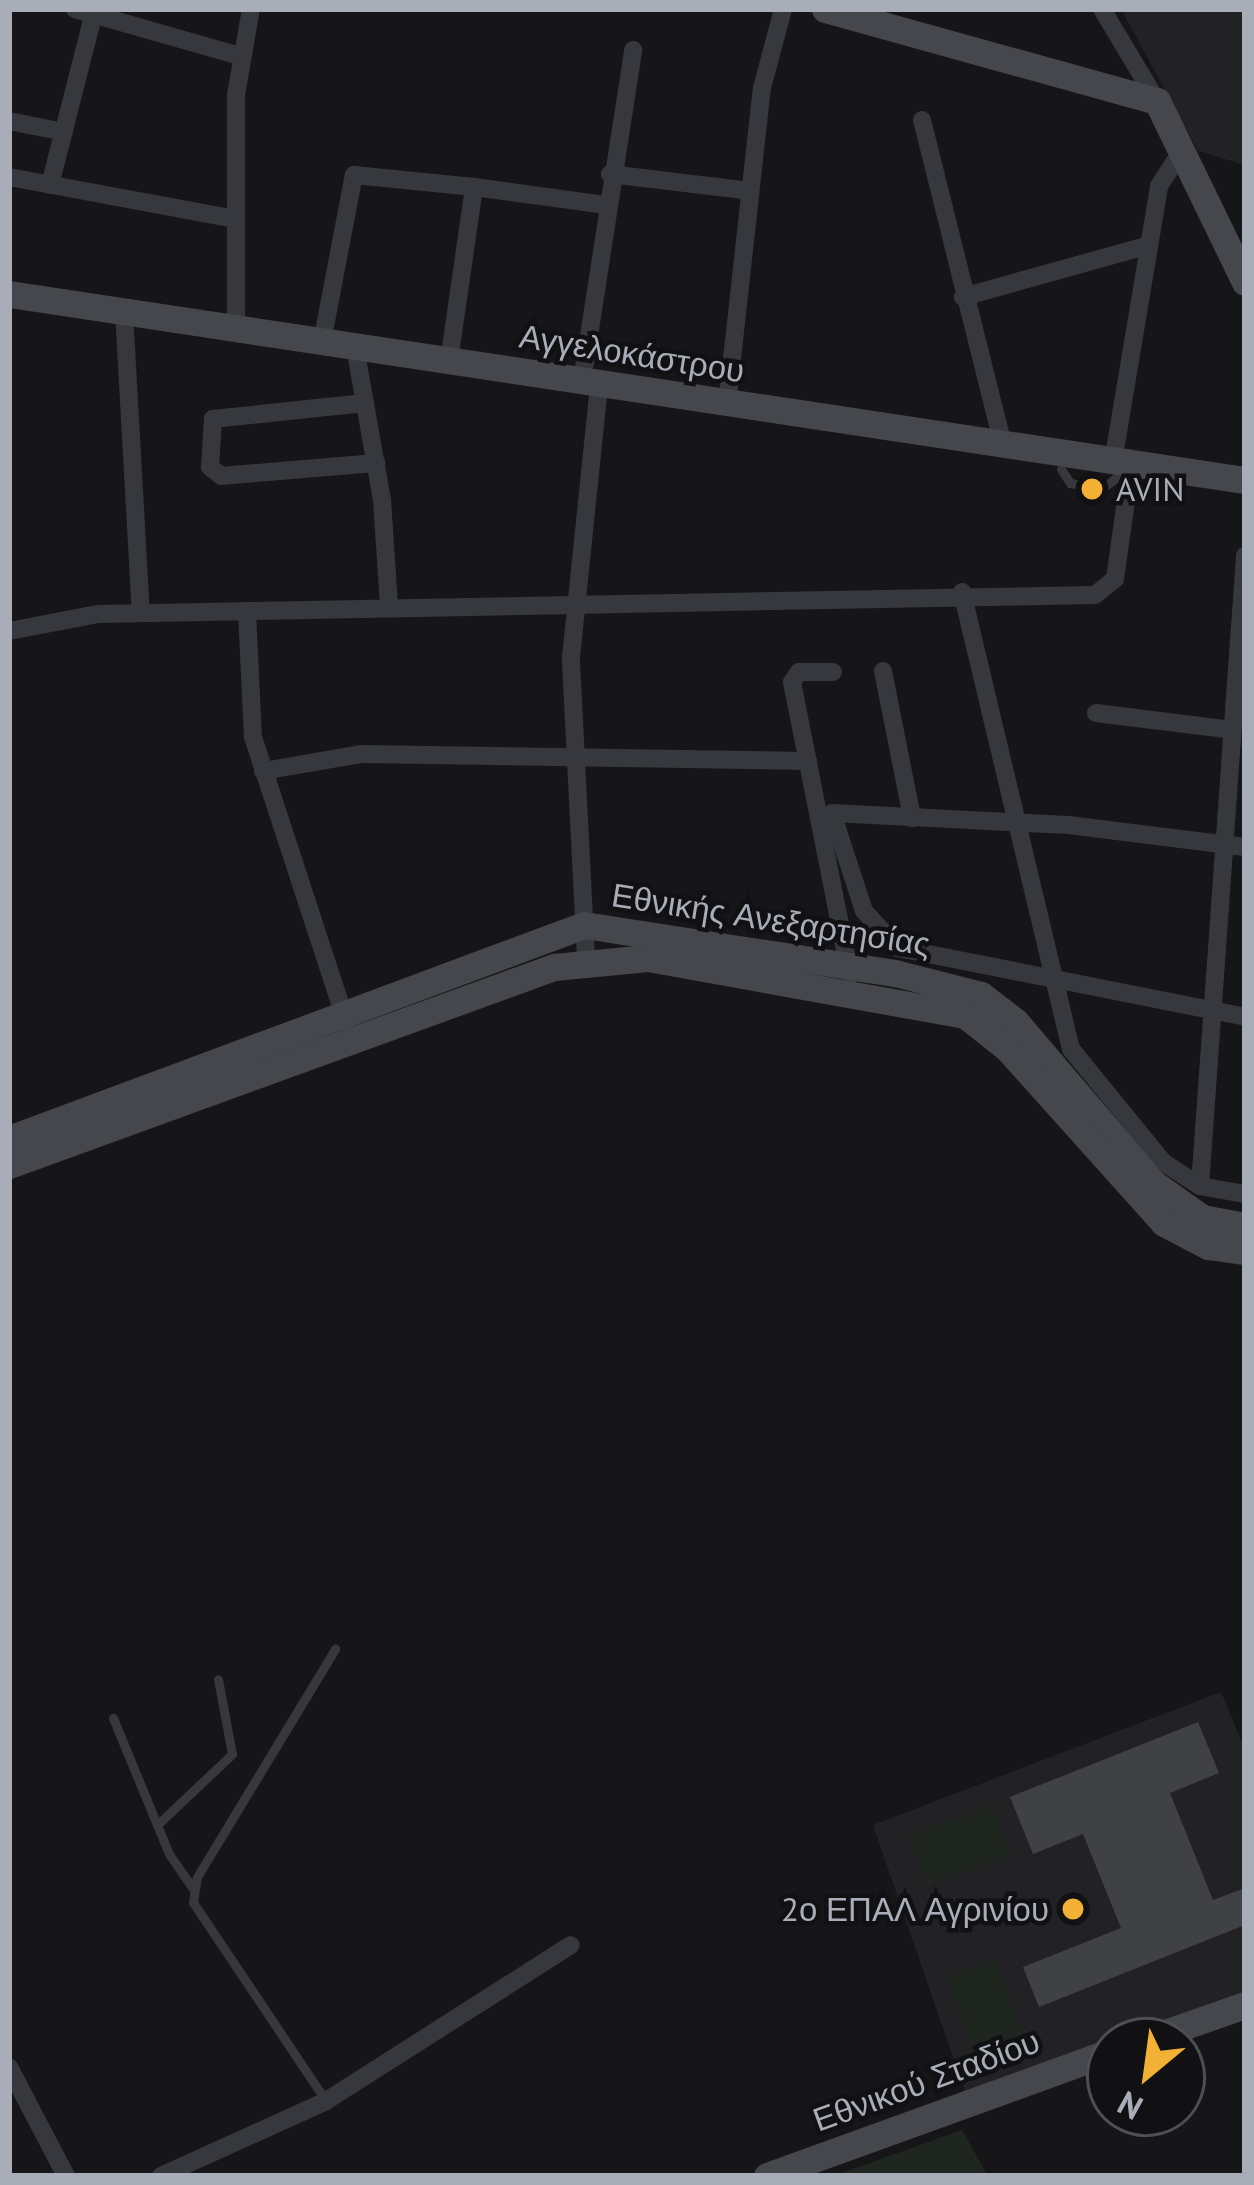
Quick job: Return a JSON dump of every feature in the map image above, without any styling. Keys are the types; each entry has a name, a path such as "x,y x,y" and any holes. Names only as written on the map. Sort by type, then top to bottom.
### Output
{"street":[{"path":"236,329 241,56 251,9"},
{"path":"727,404 762,88 783,9"},
{"path":"825,9 1157,101"},
{"path":"1102,9 1157,101 1245,282"},
{"path":"50,184 88,10 241,56"},
{"path":"586,958 576,756 576,602 605,205 633,50"},
{"path":"922,120 1003,446"},
{"path":"9,121 64,132"},
{"path":"9,631 141,613 1106,591 1159,186 1180,152"},
{"path":"610,174 750,191"},
{"path":"322,342 354,175 605,205"},
{"path":"9,177 236,219"},
{"path":"448,361 475,187"},
{"path":"963,297 1150,245"},
{"name":"Αγγελοκάστρου","path":"9,294 1003,446 1120,468 1245,480"},
{"path":"124,311 141,613"},
{"path":"356,347 376,463 389,605"},
{"path":"365,403 213,419 210,467 221,476 376,463"},
{"path":"1201,1186 1236,846 1232,730 1245,556"},
{"path":"962,592 1074,1055 1163,1162 1201,1186 1245,1194"},
{"path":"247,611 248,713 263,771 353,1037"},
{"path":"883,671 912,818"},
{"path":"833,672 793,678 851,978"},
{"path":"1096,712 1232,730"},
{"path":"263,771 361,754 808,761"},
{"path":"1236,846 1020,823 832,814 878,933 898,947 1053,974 1245,1017"},
{"name":"Εθνικής Ανεξαρτησίας","path":"9,1139 341,1010 584,925 851,978 965,1015 1007,1048 1164,1223 1208,1246 1245,1251"},
{"name":"Εθνικής Ανεξαρτησίας","path":"9,1165 353,1037 586,958 686,962 981,995 1016,1022 1153,1183 1202,1218 1245,1226"},
{"path":"161,2176 326,2101 571,1945"},
{"path":"1206,2019 1245,2005"},
{"name":"Εθνικού Σταδίου","path":"766,2176 1086,2061"},
{"path":"9,2067 66,2176"}],"lane":[{"path":"1060,470 1070,483 1102,488 1120,468"},
{"path":"194,1890 334,1649"},
{"path":"157,1825 232,1754 218,1678"},
{"path":"113,1718 157,1825 194,1890 198,1915 326,2101"}],"shaded area":[{"path":"1121,9 1245,9 1245,165 1198,151"},
{"name":"2ο ΕΠΑΛ Αγρινίου","path":"1221,1692 1245,1749 1245,1993 1179,2017 1086,2017 1086,2051 966,2095 873,1825"},
{"path":"993,1806 1010,1855 927,1884 910,1835"},
{"path":"996,1960 1026,2043 977,2060 947,1978"},
{"path":"962,2130 988,2176 833,2176"}],"building":[{"path":"1198,1722 1219,1773 1170,1793 1213,1900 1245,1888 1245,1925 1039,2007 1023,1967 1121,1928 1083,1834 1033,1854 1010,1797"}],"place":[{"name":"AVIN","path":"1092,489"},
{"name":"2ο ΕΠΑΛ Αγρινίου","path":"1073,1909"}]}
